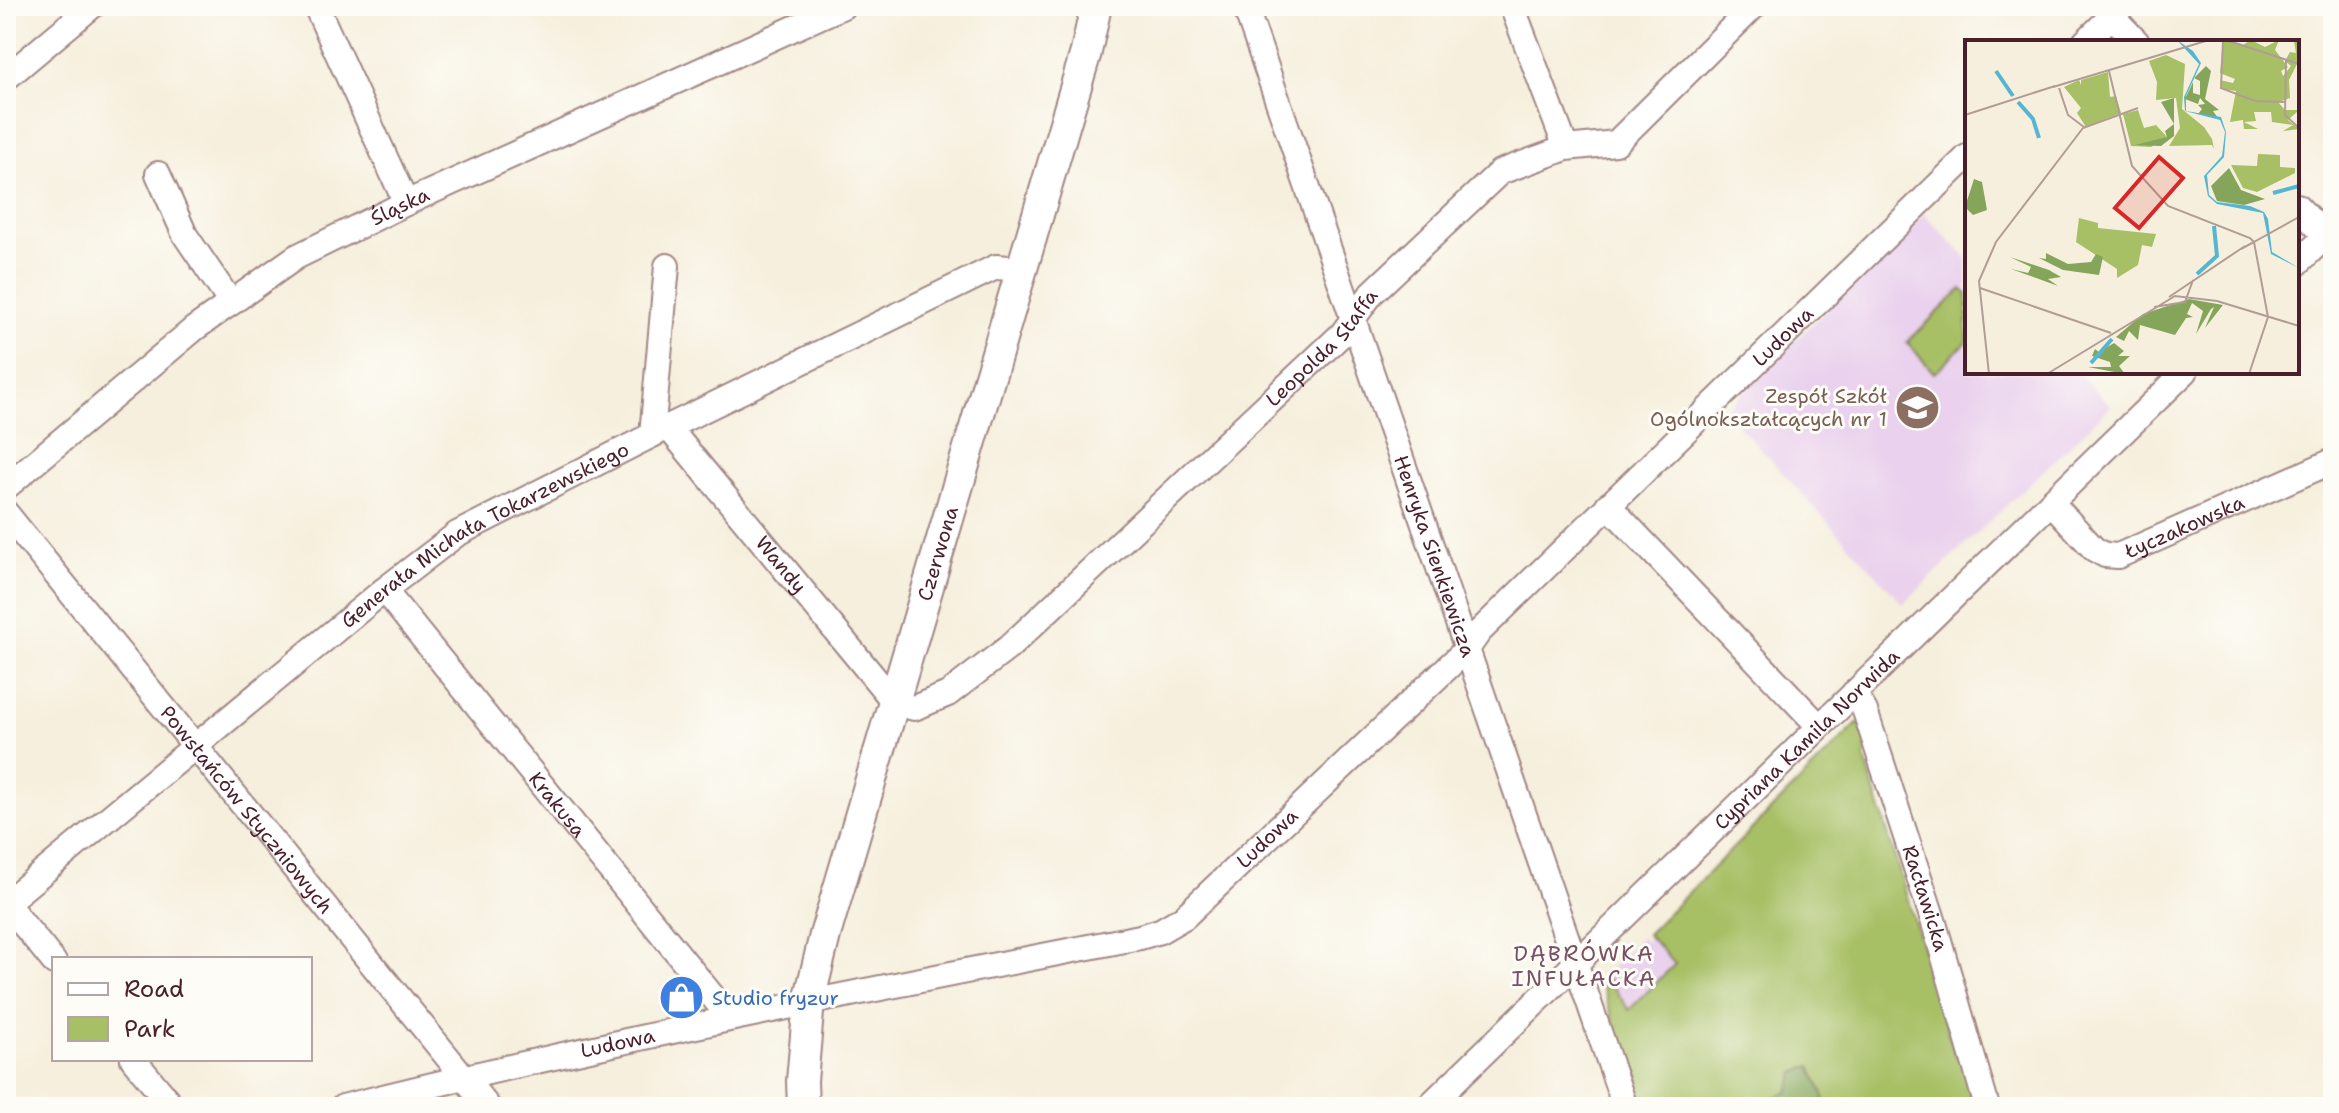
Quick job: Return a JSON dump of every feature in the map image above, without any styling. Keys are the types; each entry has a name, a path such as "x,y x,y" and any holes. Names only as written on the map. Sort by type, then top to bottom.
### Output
{"main road":[{"name":"Czerwona","path":"803,1107 802,1081 809,1001 825,935 1086,52 1096,6"}],"street":[{"path":"6,78 92,6"},
{"path":"316,6 406,203"},
{"name":"Śląska","path":"6,487 194,329 296,257 406,203 843,6"},
{"name":"Henryka Sienkiewicza","path":"1245,6 1625,1107"},
{"path":"1512,6 1566,148"},
{"name":"Leopolda Staffa","path":"895,703 914,708 948,694 1008,648 1342,334 1372,293 1500,172 1566,148 1616,143 1754,6"},
{"path":"2087,40 2117,11 2136,40"},
{"name":"Ludowa","path":"343,1107 463,1077 809,1001 1140,937 1160,931 1184,917 1467,649 1479,632 1608,505 1965,159"},
{"path":"158,174 185,235 231,303"},
{"path":"2299,208 2330,232 2299,262"},
{"path":"661,430 667,266"},
{"name":"Generała Michała Tokarzewskiego","path":"6,903 384,590 457,534 661,430 996,267 1022,269"},
{"path":"661,430 673,321"},
{"name":"Cypriana Kamila Norwida","path":"1428,1107 2183,374"},
{"name":"Wandy","path":"661,430 895,703"},
{"name":"Łyczakowska","path":"2051,502 2094,549 2105,555 2118,556 2333,461"},
{"path":"1608,505 1819,726"},
{"name":"Powstańców Styczniowych","path":"6,513 488,1107"},
{"name":"Krakusa","path":"384,590 730,1018"},
{"name":"Racławicka","path":"1854,693 1865,711 1929,908 1983,1106"},
{"path":"6,903 52,960"},
{"path":"135,1061 173,1107"}],"shaded area":[{"name":"Zespół Szkół Ogólnokształcących nr 1","path":"1924,214 1965,256 1965,374 2079,374 2111,406 1903,604 1725,410"},
{"path":"1641,937 1646,942 1650,938 1675,964 1629,1010 1604,976"}],"green space":[{"path":"1962,289 1965,292 1965,344 1934,373 1907,342"},
{"path":"1859,722 1869,746 1865,758 1955,1055 1967,1064 1971,1098 1955,1107 1642,1107 1601,984 1608,979 1629,1010 1675,964 1647,934"},
{"path":"1811,1066 1828,1107 1752,1107 1788,1092 1795,1073"}],"place":[{"name":"Zespół Szkół Ogólnokształcących nr 1","path":"1918,408"},
{"name":"Studio fryzur","path":"681,998"}],"district":[{"name":"DĄBRÓWKA INFUŁACKA","path":"1584,966"}]}
